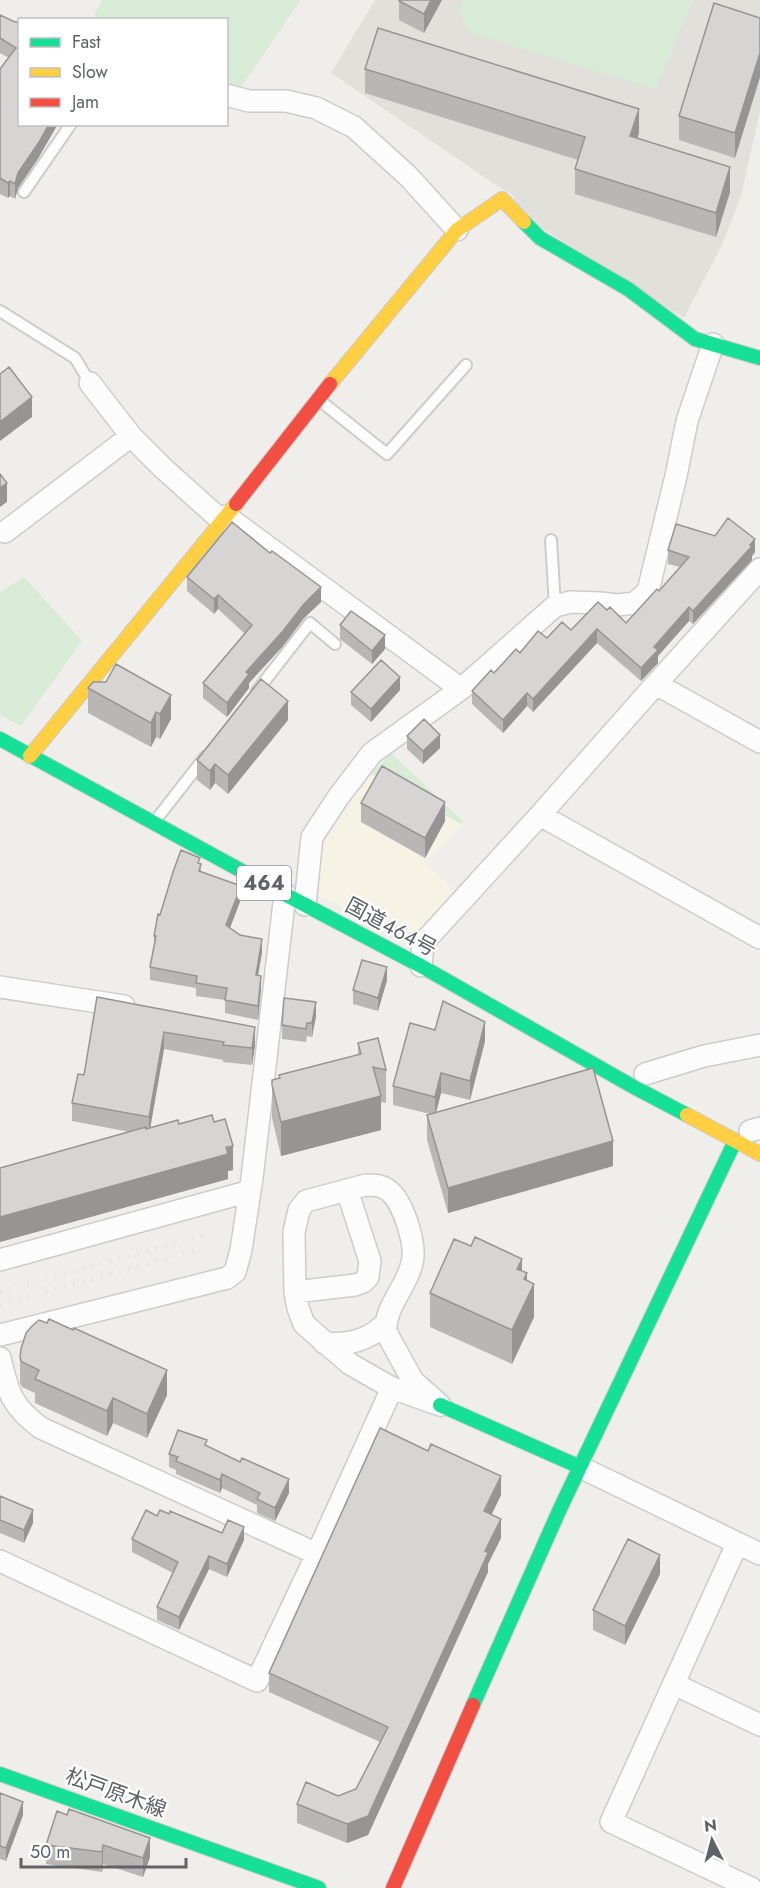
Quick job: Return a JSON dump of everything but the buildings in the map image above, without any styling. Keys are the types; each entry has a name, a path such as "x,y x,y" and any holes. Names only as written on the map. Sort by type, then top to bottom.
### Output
{"main road":[{"path":"30,756 224,519 318,398 458,230 502,199 540,238 628,289 695,339 760,358"},
{"name":"国道464号","path":"0,739 421,966 632,1086 749,1133 760,1154"},
{"path":"393,1888 580,1467 749,1133"},
{"path":"440,1406 580,1467"},
{"name":"松戸原木線","path":"0,1774 319,1888"}],"street":[{"path":"228,96 249,101 286,101 316,108 354,127 409,177 458,230"},
{"path":"305,904 312,837 339,796 372,753 461,689 555,606 571,602 617,605 635,603 648,591 687,421 713,344"},
{"path":"90,382 131,436 164,469 224,519 461,689"},
{"path":"5,532 131,436"},
{"path":"421,966 423,943 760,569"},
{"path":"656,684 760,742"},
{"path":"540,815 760,938"},
{"path":"0,1335 227,1278 235,1272 241,1250 250,1191 285,894"},
{"path":"0,987 147,1011"},
{"path":"247,1030 270,1035"},
{"path":"645,1074 704,1056 760,1045"},
{"path":"366,1185 387,1189 396,1198 412,1241 412,1263 386,1324 386,1332 413,1381 440,1406 392,1388 350,1364 304,1324 295,1292 294,1232 298,1210 306,1201 366,1185"},
{"path":"295,1292 355,1285 368,1277 370,1261 347,1190"},
{"path":"0,1260 250,1191"},
{"path":"324,1343 340,1345 361,1340 386,1324"},
{"path":"0,1358 14,1403 24,1416 40,1428 317,1554"},
{"path":"0,1561 257,1681 392,1388"},
{"path":"580,1467 760,1554"},
{"path":"737,1544 611,1822 751,1888"},
{"path":"674,1684 760,1725"}],"lane":[{"path":"24,192 69,126"},
{"path":"0,311 75,358 90,382"},
{"path":"318,398 387,454 466,365"},
{"path":"551,540 555,606"},
{"path":"246,704 310,623 335,644"},
{"path":"153,823 211,749"}],"shaded area":[{"path":"375,0 760,0 760,111 741,196 721,247 684,318 509,207 515,197 331,73"},
{"path":"391,753 464,822 424,862 461,896 427,931 413,934 378,915 372,922 319,895 316,867 327,838 371,774"}],"green space":[{"path":"102,0 301,0 232,100 228,99 228,18 98,18 94,14"},
{"path":"464,0 693,0 656,89 468,32 459,8"},
{"path":"24,577 82,641 21,726 0,715 0,592"},
{"path":"391,753 464,822 461,824 371,774"}],"railway":[{"path":"0,1292 208,1234"},
{"path":"0,1305 211,1246"}],"traffic: fast":[{"path":"524,222 540,238 628,289 695,339 760,358"},
{"path":"0,739 421,966 687,1115"},
{"path":"473,1705 559,1511 735,1141"},
{"path":"440,1405 580,1467"},
{"path":"0,1774 319,1888"}],"traffic: slow":[{"path":"330,384 457,230 502,199 524,222"},
{"path":"30,756 236,504"},
{"path":"687,1115 760,1154"}],"traffic: jam":[{"path":"236,504 330,384"},
{"path":"393,1888 473,1705"}]}
